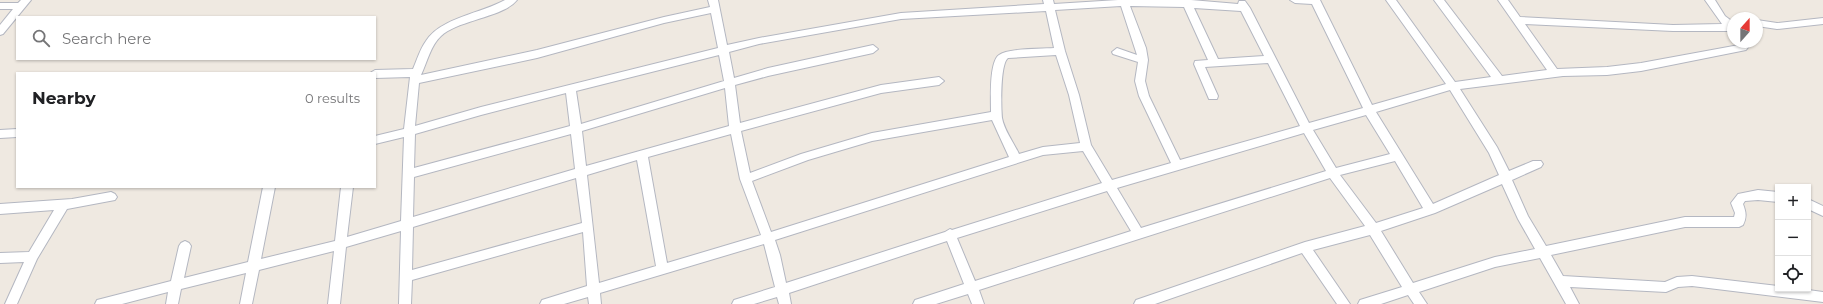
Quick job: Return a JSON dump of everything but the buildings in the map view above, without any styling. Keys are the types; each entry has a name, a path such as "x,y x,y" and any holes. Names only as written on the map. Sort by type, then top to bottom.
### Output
{"street":[{"path":"405,304 409,132 416,76 430,42 438,33 448,27 500,7 512,0"},
{"path":"1295,0 1315,0 1369,110 1431,210"},
{"path":"1391,0 1452,86 1493,150 1506,177 1511,193 1573,304"},
{"path":"1438,0 1499,80"},
{"path":"1503,0 1554,73"},
{"path":"1710,0 1727,19"},
{"path":"1124,1 1141,48 1143,60 1140,80 1144,96 1177,165"},
{"path":"376,140 409,132 481,111 793,34 901,16 1049,4 1124,1 1243,4 1306,128 1333,173 1373,229 1421,304"},
{"path":"1187,2 1214,62"},
{"path":"0,6 24,3"},
{"path":"0,32 24,3"},
{"path":"376,74 416,76 537,54 657,22 714,4 722,51 730,84 735,129 746,179 774,255 785,304"},
{"path":"1049,4 1060,51 1074,95 1086,146 1139,234"},
{"path":"1517,20 1673,28 1727,24"},
{"path":"1763,24 1777,26 1823,21"},
{"path":"738,304 950,234 1109,185 1452,86 1554,73 1607,71 1641,67 1742,48"},
{"path":"408,174 576,129 768,72 873,49"},
{"path":"1016,160 1002,131 997,115 996,104 998,64 1001,58 1006,55 1060,51"},
{"path":"1116,52 1143,60"},
{"path":"1213,96 1199,64 1271,59"},
{"path":"101,304 120,302 177,284 341,244 582,172 642,156 674,145 806,108 881,89 939,81"},
{"path":"571,89 582,172 595,304"},
{"path":"746,179 805,157 872,137 997,115"},
{"path":"0,134 16,133"},
{"path":"546,304 662,268 767,238 1043,151 1086,146"},
{"path":"642,156 662,268"},
{"path":"919,304 1333,173 1398,156"},
{"path":"1140,304 1172,299 1305,247 1373,229 1431,210 1537,164"},
{"path":"246,304 269,188"},
{"path":"334,304 347,188"},
{"path":"1364,304 1495,262 1685,222 1739,222 1741,213 1737,203 1742,197 1758,195 1775,197"},
{"path":"0,209 63,205 112,197"},
{"path":"11,304 32,257 63,205"},
{"path":"1811,205 1823,211"},
{"path":"405,277 588,226"},
{"path":"950,234 978,304"},
{"path":"172,304 185,246"},
{"path":"1305,247 1344,304"},
{"path":"0,258 32,257"},
{"path":"1560,281 1658,287 1666,287 1677,282 1692,281 1820,299"}]}
